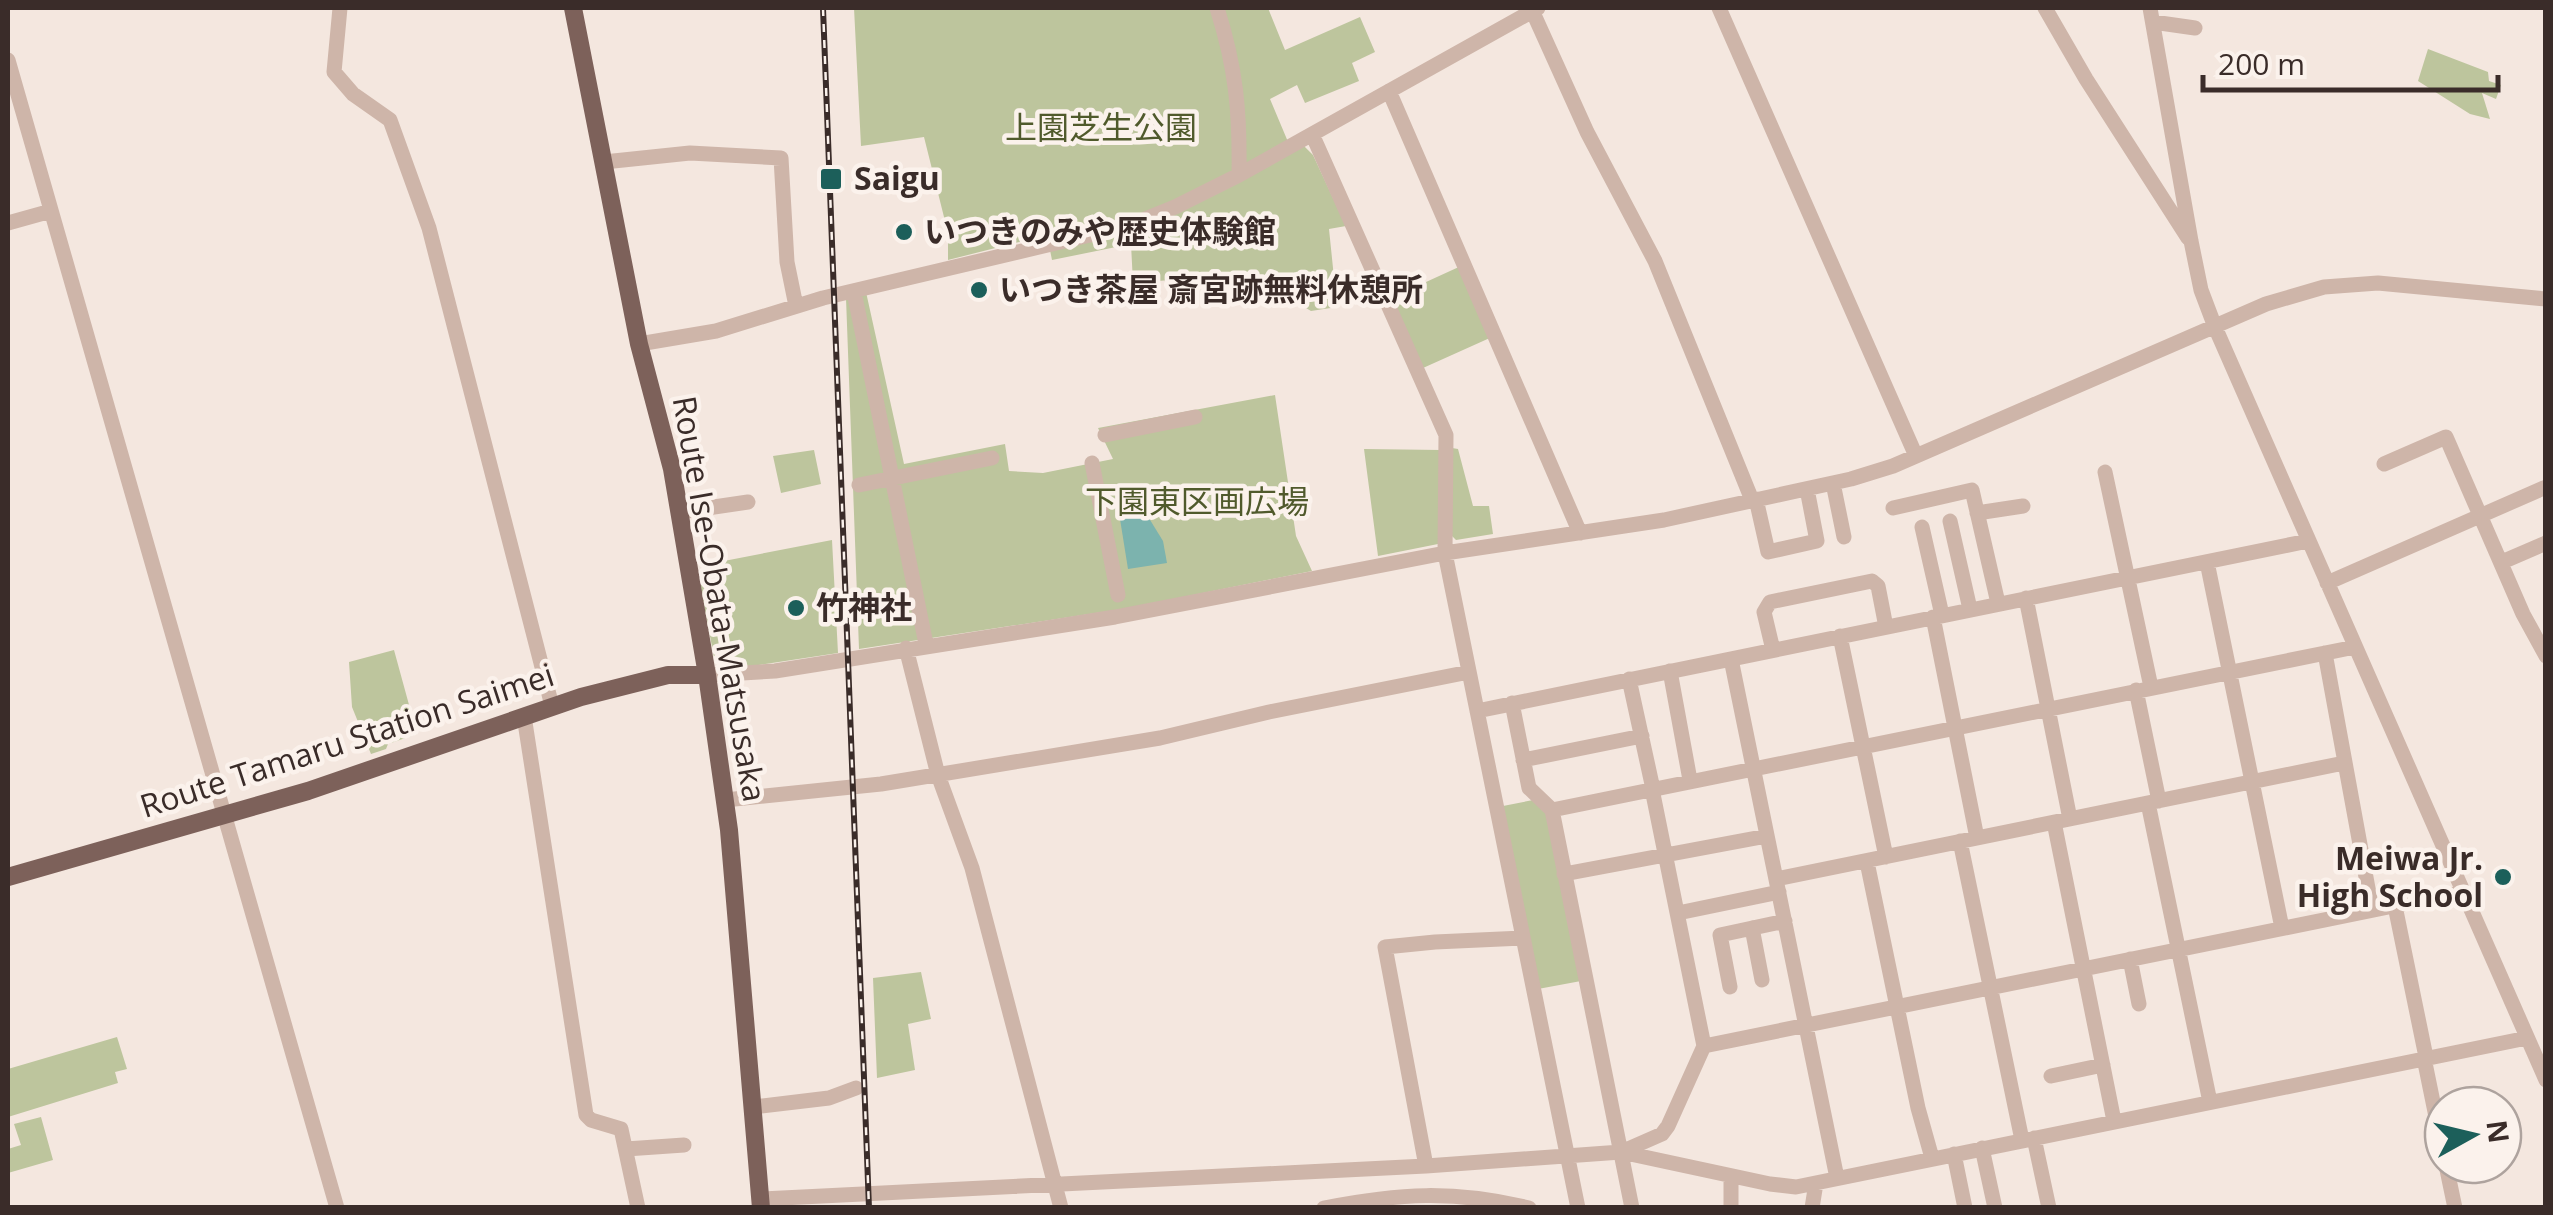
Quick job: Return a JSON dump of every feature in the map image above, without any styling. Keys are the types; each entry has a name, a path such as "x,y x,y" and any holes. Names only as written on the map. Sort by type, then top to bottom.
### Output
{"main road":[{"name":"Route Ise-Obata-Matsusaka","path":"573,8 639,344 680,512 707,675 725,800 761,1203"},
{"name":"Route Tamaru Station Saimei","path":"8,877 308,792 552,706 668,675 707,675"}],"street":[{"path":"340,8 334,72 353,94 390,120 429,228 552,706"},
{"path":"1217,8 1235,72 1239,175"},
{"path":"1719,8 1916,456"},
{"path":"2046,8 2114,125 2190,241"},
{"path":"639,344 716,331 796,306 1128,226 1239,175 1534,9 1587,132 1655,261 1754,500 1768,552 1817,541 1807,489"},
{"path":"2195,28 2151,15 2202,290 2326,583 2546,1080"},
{"path":"8,60 337,1208"},
{"path":"1389,91 1580,533"},
{"path":"1312,134 1446,435 1445,554 1578,1208"},
{"path":"604,162 690,153 781,158 787,262 796,306"},
{"path":"8,223 51,211"},
{"path":"707,675 764,672 1115,617 1833,483 1881,471 2291,294 2345,284 2398,284 2546,299"},
{"path":"854,292 926,644"},
{"path":"1104,436 1196,417"},
{"path":"2384,464 2446,437 2523,614 2546,656"},
{"path":"859,485 992,458"},
{"path":"1092,463 1118,595"},
{"path":"2105,472 2128,578 2144,688 2154,802 2210,1102"},
{"path":"1833,483 1844,537"},
{"path":"2326,583 2546,487"},
{"path":"1893,508 1972,490 1998,603"},
{"path":"680,512 748,502"},
{"path":"1977,513 2023,506"},
{"path":"1950,521 1970,609"},
{"path":"1922,527 1956,728 1991,987 2048,1208"},
{"path":"1477,712 2308,541"},
{"path":"2502,562 2546,542"},
{"path":"2208,562 2282,928"},
{"path":"1772,650 1764,612 1770,602 1838,588 1872,582 1878,586 1886,627"},
{"path":"2026,598 2048,709 2084,968 2114,1122"},
{"path":"1840,636 1886,857"},
{"path":"1552,810 2356,647"},
{"path":"906,648 938,774 972,868 1061,1208"},
{"path":"2325,653 2372,910"},
{"path":"1731,658 1837,1178"},
{"path":"1670,671 1690,780"},
{"path":"725,800 938,774 1160,738 1469,672"},
{"path":"761,1203 1567,1158 1620,1152 1662,1134 1704,1046 1628,680"},
{"path":"1512,704 1528,788 1552,810 1632,1208"},
{"path":"524,716 586,1115 590,1120 622,1129 638,1208"},
{"path":"1523,760 1642,736"},
{"path":"1678,912 1886,857 2344,763"},
{"path":"1564,874 1767,836"},
{"path":"1867,862 1932,1158"},
{"path":"1704,1046 2462,892"},
{"path":"2395,906 2430,1085"},
{"path":"1730,987 1720,934 1785,920"},
{"path":"1752,928 1762,980"},
{"path":"1426,1166 1385,948 1523,938"},
{"path":"2130,960 2139,1004"},
{"path":"1620,1152 1786,1187 2527,1038"},
{"path":"2051,1076 2103,1065"},
{"path":"753,1106 829,1098 856,1088"},
{"path":"626,1150 684,1145"},
{"path":"1982,1148 1995,1208"},
{"path":"1954,1154 1965,1208"},
{"path":"1731,1208 1732,1176"},
{"path":"1812,1208 1816,1182"},
{"path":"1324,1208 1398,1195 1476,1196 1529,1208"}],"green space":[{"name":"上園芝生公園","path":"854,8 1268,8 1285,50 1360,17 1375,52 1352,63 1359,81 1305,103 1297,85 1270,99 1291,149 1304,146 1313,155 1346,226 1329,229 1337,307 1311,311 1284,295 1269,294 1266,280 1208,277 1133,283 1131,244 1052,260 1047,235 948,260 948,233 924,137 861,146"},
{"path":"2428,49 2488,72 2489,81 2501,85 2496,99 2482,93 2490,119 2470,114 2418,81"},
{"path":"1461,266 1492,337 1423,368 1391,298"},
{"name":"下園東区画広場","path":"866,292 904,464 1005,444 1009,471 1043,473 1113,459 1098,428 1275,395 1296,536 1312,571 1129,608 859,649 846,298"},
{"path":"1452,448 1458,449 1473,506 1489,506 1493,534 1456,540 1452,536"},
{"path":"1364,449 1441,450 1438,544 1378,556"},
{"path":"814,450 821,484 781,493 773,456"},
{"path":"832,540 838,653 725,670 715,662 700,585 726,581 724,561"},
{"path":"394,650 417,734 371,754 352,707 349,662"},
{"path":"1533,800 1547,811 1581,981 1538,989 1503,806"},
{"path":"921,972 931,1019 908,1024 915,1070 877,1078 873,978"},
{"path":"117,1037 127,1069 115,1072 118,1083 8,1117 8,1069"},
{"path":"41,1117 53,1160 8,1173 8,1149 21,1145 14,1124"}],"water":[{"path":"1147,515 1163,541 1167,563 1128,569 1120,519"}],"railway":[{"path":"823,8 869,1208"}],"place":[{"name":"Saigu","path":"831,179"},
{"name":"いつきのみや歴史体験館","path":"904,232"},
{"name":"いつき茶屋 斎宮跡無料休憩所","path":"979,290"},
{"name":"竹神社","path":"796,608"},
{"name":"Meiwa Jr. High School","path":"2503,877"}]}
